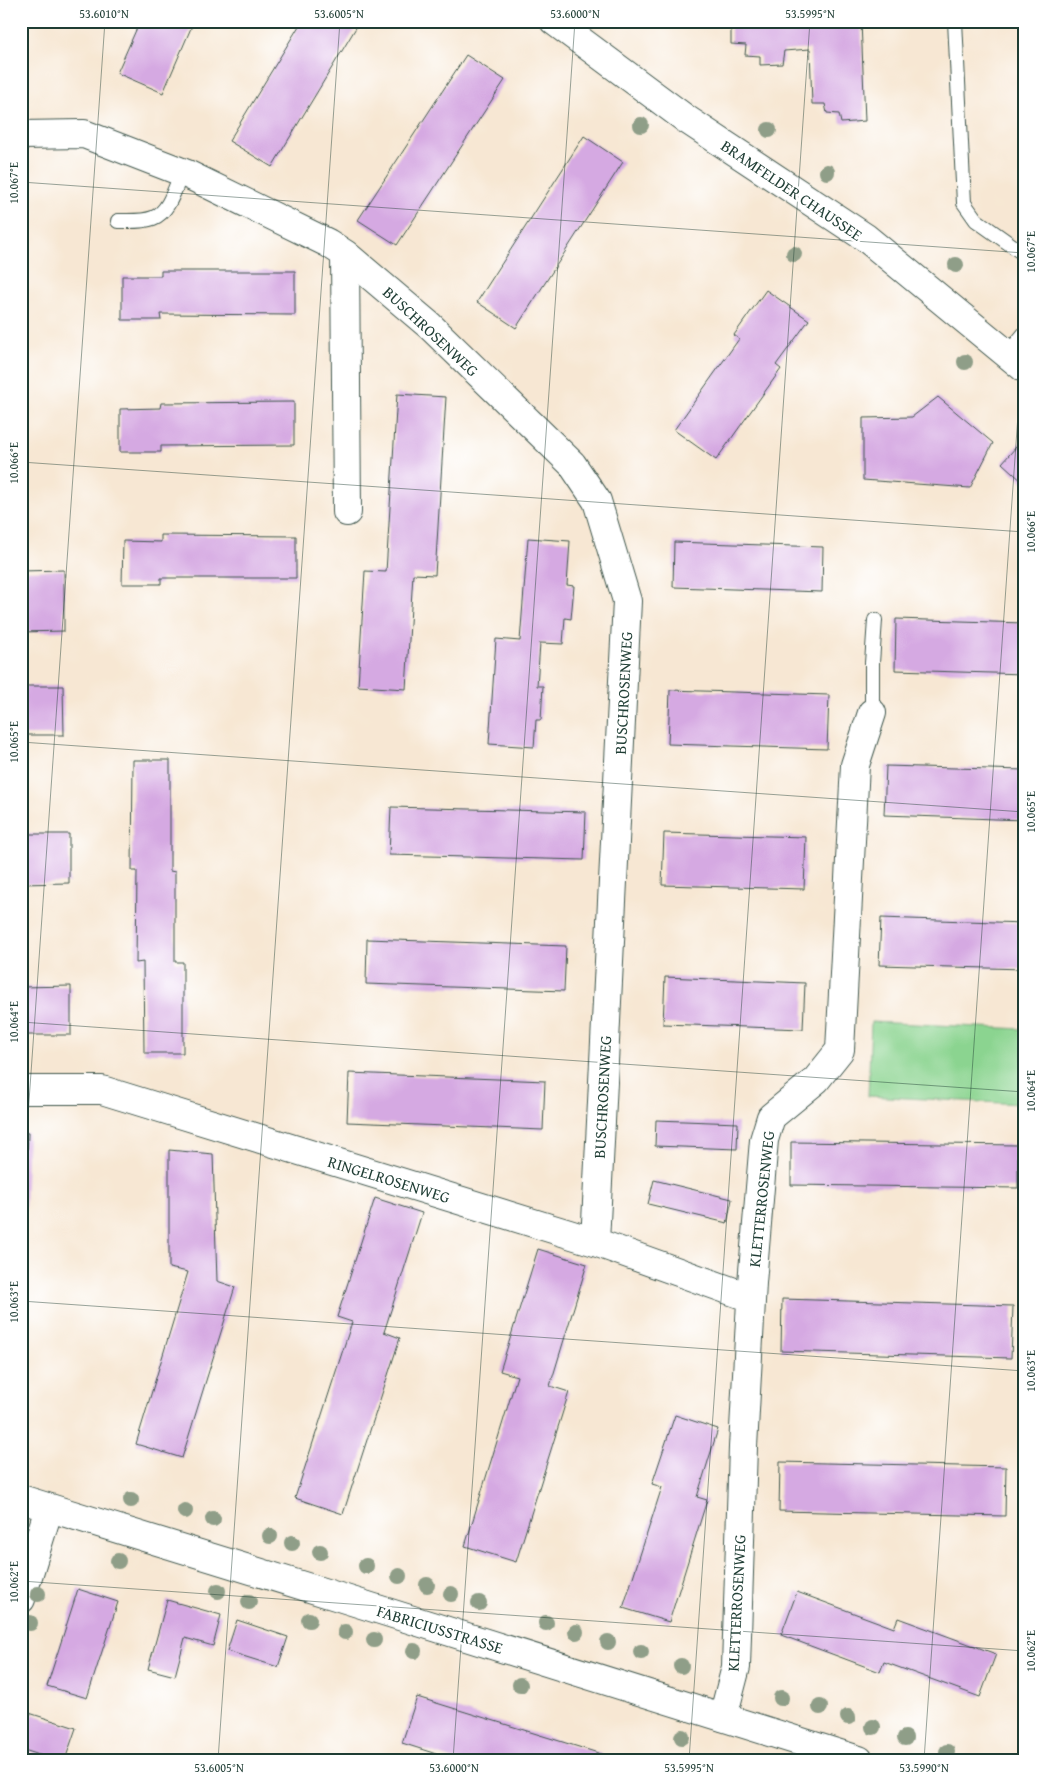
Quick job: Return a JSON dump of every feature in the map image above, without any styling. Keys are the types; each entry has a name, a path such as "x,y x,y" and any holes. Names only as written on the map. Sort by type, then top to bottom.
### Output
{"street":[{"name":"BRAMFELDER CHAUSSEE","path":"554,21 686,119 866,238 1018,352"},
{"name":"BUSCHROSENWEG","path":"21,135 84,134 182,172 328,243 345,254 430,326 572,464 597,501 627,601 595,1242"},
{"path":"345,254 346,512"},
{"name":"KLETTERROSENWEG","path":"723,1717 736,1667 743,1447 751,1298 764,1140 771,1117 816,1080 840,1050 854,766 872,713"},
{"name":"RINGELROSENWEG","path":"21,1090 102,1090 595,1242 751,1298"},
{"name":"FABRICIUSSTRASSE","path":"21,1499 859,1760"},
{"path":"21,1599 49,1508"}],"lane":[{"path":"955,21 964,203 976,220 1024,254"},
{"path":"118,221 153,218 161,213 167,206 182,172"},
{"path":"872,713 874,620"}],"green space":[{"path":"871,1022 1024,1029 1020,1104 868,1096"}],"building":[{"path":"140,21 194,21 163,93 117,73"},
{"path":"302,21 360,21 272,167 229,141"},
{"path":"731,21 861,21 865,121 841,123 839,114 827,113 825,104 812,104 810,49 784,51 782,64 760,65 760,56 745,55 746,45 731,44"},
{"path":"466,55 505,80 397,245 358,220"},
{"path":"584,136 623,162 516,328 477,302"},
{"path":"161,271 295,271 295,315 160,314 161,320 122,320 122,276 161,276"},
{"path":"766,290 809,320 776,365 781,369 716,460 674,430 739,339 734,335"},
{"path":"397,394 446,397 435,575 413,574 406,689 358,686 365,571 386,572"},
{"path":"938,397 993,443 970,488 863,480 863,418 912,417"},
{"path":"294,402 294,445 161,446 161,452 120,452 120,409 160,408 161,403"},
{"path":"1024,438 1024,483 1002,463"},
{"path":"161,535 296,536 296,578 161,578 161,584 122,584 123,541 161,542"},
{"path":"528,538 570,541 567,585 574,586 571,619 565,618 563,644 540,643 537,686 543,686 541,720 536,720 534,747 489,744 496,639 520,641"},
{"path":"674,542 823,547 822,592 673,587"},
{"path":"64,570 64,631 21,632 21,571"},
{"path":"896,619 1024,623 1024,674 895,670"},
{"path":"21,686 63,686 64,735 21,735"},
{"path":"670,690 829,695 827,749 668,744"},
{"path":"133,760 170,760 170,871 175,872 175,962 183,962 183,1053 144,1053 143,962 136,963 137,871 132,871"},
{"path":"886,766 1024,770 1024,820 884,815"},
{"path":"391,807 586,812 584,860 389,855"},
{"path":"664,833 806,837 804,889 662,885"},
{"path":"21,834 69,834 69,883 21,884"},
{"path":"881,918 1024,923 1024,969 879,965"},
{"path":"367,939 566,946 564,991 366,984"},
{"path":"665,977 805,983 803,1029 663,1024"},
{"path":"71,986 71,1035 21,1035 21,987"},
{"path":"349,1073 545,1081 543,1130 347,1122"},
{"path":"656,1120 738,1123 737,1149 655,1146"},
{"path":"21,1132 28,1133 24,1235 21,1234"},
{"path":"791,1142 1018,1145 1018,1188 791,1185"},
{"path":"169,1150 213,1154 217,1281 235,1287 182,1458 136,1444 188,1272 169,1268"},
{"path":"654,1180 732,1199 727,1223 648,1204"},
{"path":"375,1198 422,1213 384,1332 400,1338 343,1514 295,1498 352,1322 337,1317"},
{"path":"538,1249 587,1264 550,1386 569,1392 516,1562 465,1546 517,1376 500,1371"},
{"path":"782,1299 1013,1306 1011,1358 781,1351"},
{"path":"675,1415 718,1429 697,1497 707,1500 669,1622 623,1608 662,1487 652,1484"},
{"path":"780,1462 1006,1467 1005,1516 779,1511"},
{"path":"78,1589 118,1602 87,1698 47,1686"},
{"path":"797,1592 894,1628 898,1618 996,1654 980,1697 884,1662 880,1672 781,1635"},
{"path":"167,1600 221,1615 213,1646 185,1638 175,1676 148,1669"},
{"path":"237,1620 288,1637 278,1667 227,1651"},
{"path":"417,1697 608,1756 607,1760 455,1760 402,1743"},
{"path":"26,1712 76,1728 65,1760 55,1760 21,1749 21,1726"}]}
